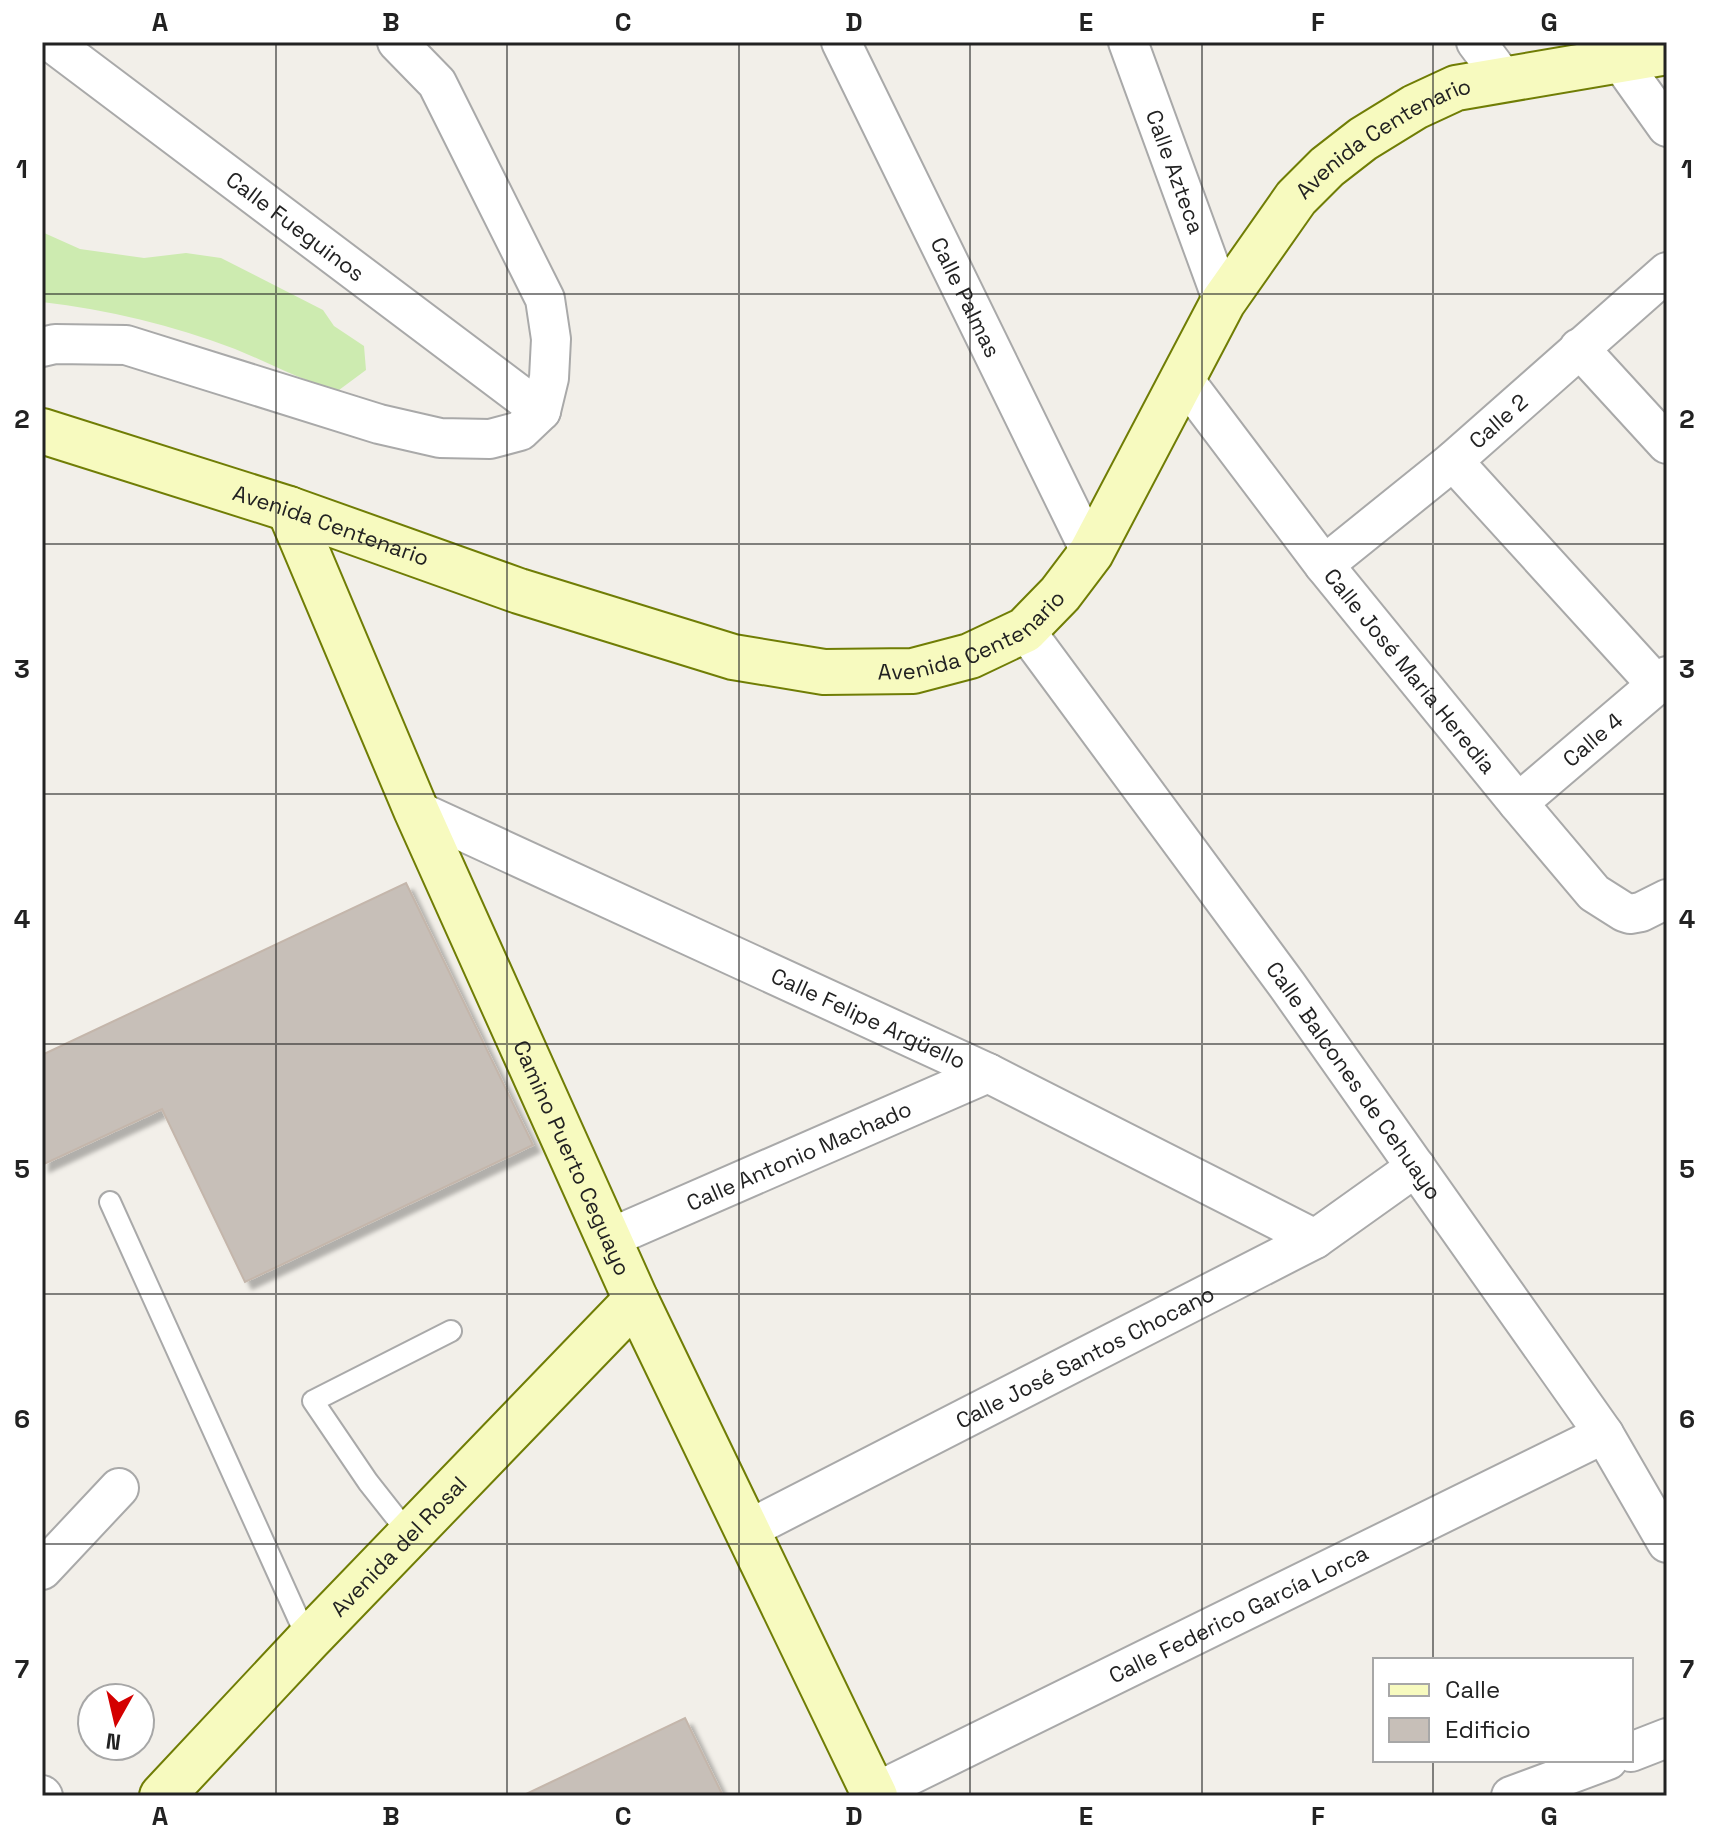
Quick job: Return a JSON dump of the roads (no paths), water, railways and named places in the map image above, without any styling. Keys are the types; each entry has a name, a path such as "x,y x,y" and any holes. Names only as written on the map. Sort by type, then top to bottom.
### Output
{"street":[{"name":"Calle Fueguinos","path":"51,42 541,411"},
{"path":"42,347 55,344 126,345 379,424 440,438 490,439 520,431 541,411 549,378 551,339 545,299 437,83 397,42"},
{"name":"Calle Palmas","path":"841,42 1091,553"},
{"name":"Calle Azteca","path":"1128,42 1223,302"},
{"path":"1476,42 1503,78"},
{"name":"Avenida Centenario","path":"42,431 289,509 519,591 748,660 824,672 913,671 970,656 1025,630 1060,594 1091,553 1223,302 1296,198 1327,167 1363,139 1415,107 1456,88 1667,52"},
{"path":"1620,61 1667,127"},
{"name":"Calle 2","path":"1324,565 1453,461 1667,272"},
{"path":"1579,348 1667,444"},
{"name":"Calle José María Heredia","path":"1182,377 1324,565 1594,893 1624,912 1641,912 1667,899"},
{"path":"1453,461 1662,681"},
{"name":"Camino Puerto Ceguayo","path":"289,509 416,810 636,1300 874,1795"},
{"name":"Calle Balcones de Cehuayo","path":"1025,630 1287,985 1604,1434 1667,1543"},
{"name":"Calle 4","path":"1518,803 1662,681"},
{"name":"Calle Felipe Argüello","path":"416,810 988,1073 1315,1239"},
{"name":"Calle Antonio Machado","path":"610,1238 988,1073"},
{"name":"Calle José Santos Chocano","path":"745,1531 1315,1239 1416,1167"},
{"name":"Avenida del Rosal","path":"162,1796 409,1534 636,1300"},
{"name":"Calle Federico García Lorca","path":"874,1795 1604,1434"},
{"path":"42,1570 119,1488"},
{"path":"1633,1751 1667,1738"},
{"path":"1511,1796 1603,1762"}],"lane":[{"path":"110,1202 308,1640"},
{"path":"409,1534 368,1482 313,1401 451,1331"}]}
